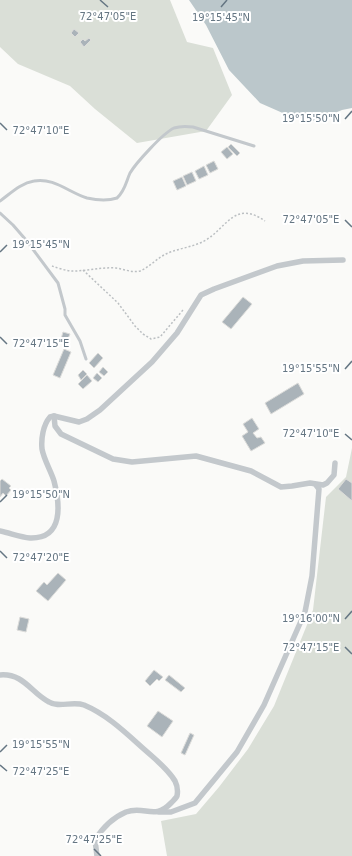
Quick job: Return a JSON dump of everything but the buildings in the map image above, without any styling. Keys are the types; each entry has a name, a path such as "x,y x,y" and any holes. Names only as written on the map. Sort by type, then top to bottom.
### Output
{"street":[{"path":"0,531 30,538 40,537 52,531 57,521 58,510 54,481 42,450 42,436 46,422 50,417 54,416 79,422 87,419 100,410 152,362 167,345 177,333 201,295 276,266 303,262 343,260"},
{"path":"54,416 55,426 61,434 113,459 132,462 196,456 251,471 280,487 310,483 322,485 327,483 334,475 335,463"},
{"path":"97,856 95,840 108,823 127,812 138,810 151,813 171,812 195,803 237,752 264,705 305,612 315,552 319,489 316,485"},
{"path":"0,675 9,674 16,677 28,684 47,702 54,705 70,703 83,705 105,717 121,729 158,762 175,782 178,790 177,797 167,807 159,812"}],"lane":[{"path":"0,201 22,185 36,180 51,182 87,198 107,200 117,198 123,191 131,172 148,152 167,132 183,126 193,127 254,146"},
{"path":"0,213 14,225 58,283 65,309 65,316 80,341 86,359"}],"path":[{"path":"44,264 72,271 115,268 133,272 140,270 169,252 199,244 208,239 225,222 243,213 257,215 265,221"},
{"path":"83,270 118,303 135,326 143,334 151,338 160,336 186,307"}],"shaded area":[{"path":"0,0 170,0 187,42 213,48 232,95 206,131 137,143 95,109 70,86 18,64 0,47"},
{"path":"189,0 352,0 352,108 342,110 315,121 285,114 260,103 229,70 206,25"},
{"path":"352,448 352,856 167,856 161,821 196,814 248,749 274,706 313,610 326,497 346,477"}]}
